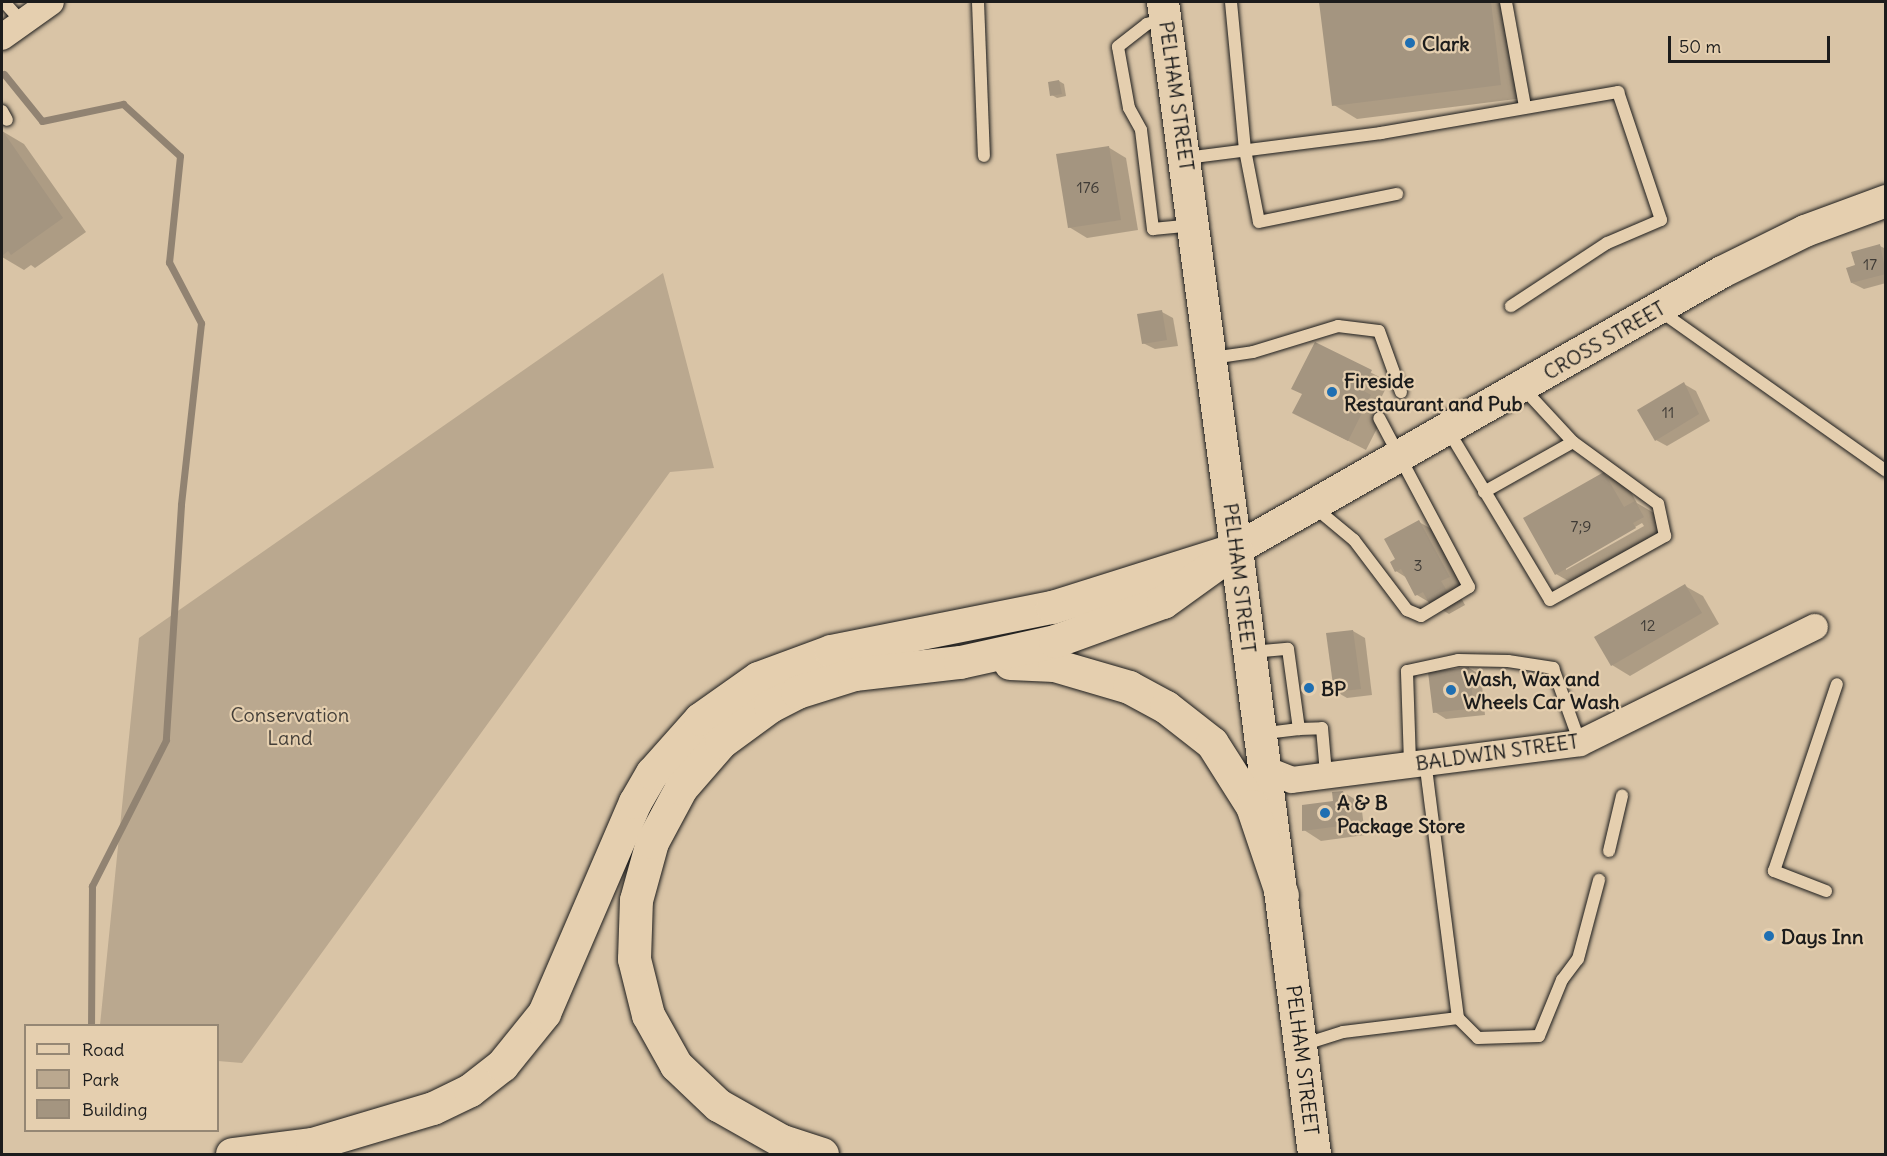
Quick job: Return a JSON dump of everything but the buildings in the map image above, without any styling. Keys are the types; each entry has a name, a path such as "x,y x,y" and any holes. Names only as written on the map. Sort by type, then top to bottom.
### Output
{"main road":[{"name":"PELHAM STREET","path":"1236,549 1302,1045 1314,1155"},
{"path":"822,1155 782,1141 718,1106 696,1087 660,1041 639,988 634,959 633,931 643,871 665,814 681,788 721,742 770,706 825,682 854,674 960,662 1055,641 1163,602 1236,549"},
{"path":"232,1155 312,1144 433,1108 470,1090 502,1065 544,1013 635,802 652,773 700,719 758,678 831,651 1052,607 1236,549"},
{"path":"960,662 1054,665 1111,680 1166,706 1212,743 1240,782 1263,834 1282,895"}],"street":[{"path":"12,29 51,2"},
{"name":"PELHAM STREET","path":"1164,10 1195,225 1236,549"},
{"name":"CROSS STREET","path":"1236,549 1658,309 1786,240 1886,201"},
{"name":"BALDWIN STREET","path":"1265,769 1292,780 1580,743 1815,627"}],"lane":[{"path":"4,2 12,29"},
{"path":"978,2 984,156"},
{"path":"1231,2 1245,150 1259,222 1397,194"},
{"path":"1506,2 1525,107"},
{"path":"1164,10 1118,47 1129,108 1141,130 1153,229 1195,225"},
{"path":"1186,158 1381,133 1618,92 1661,220 1608,243 1511,306"},
{"path":"1658,309 1886,471"},
{"path":"1212,358 1253,352 1338,326 1379,331 1401,392"},
{"path":"1447,429 1550,600 1665,536 1658,504 1573,442 1522,386"},
{"path":"1312,506 1354,540 1407,610 1421,616 1469,587 1379,418"},
{"path":"1484,492 1573,442"},
{"path":"1250,652 1288,649 1299,729"},
{"path":"1580,743 1553,668 1508,661 1458,660 1407,671 1418,763 1458,1018 1478,1038 1539,1036 1562,980 1578,959 1599,880"},
{"path":"1826,891 1774,871 1837,684"},
{"path":"1260,734 1322,728 1326,774"},
{"path":"1609,851 1622,796"},
{"path":"1302,1045 1343,1032 1458,1018"}],"green space":[{"name":"Conservation Land","path":"663,273 714,468 670,472 242,1063 219,1061 219,1024 100,1024 139,638"}],"waterway":[{"path":"4,74 42,121 123,104 180,156 169,262 201,323 181,505 166,740 92,886 91,1024"}],"place":[{"name":"Clark","path":"1410,43"},
{"name":"Fireside Restaurant and Pub","path":"1332,392"},
{"name":"BP","path":"1309,688"},
{"name":"Wash, Wax and Wheels Car Wash","path":"1451,690"},
{"name":"A & B Package Store","path":"1325,813"},
{"name":"Days Inn","path":"1769,936"}]}
